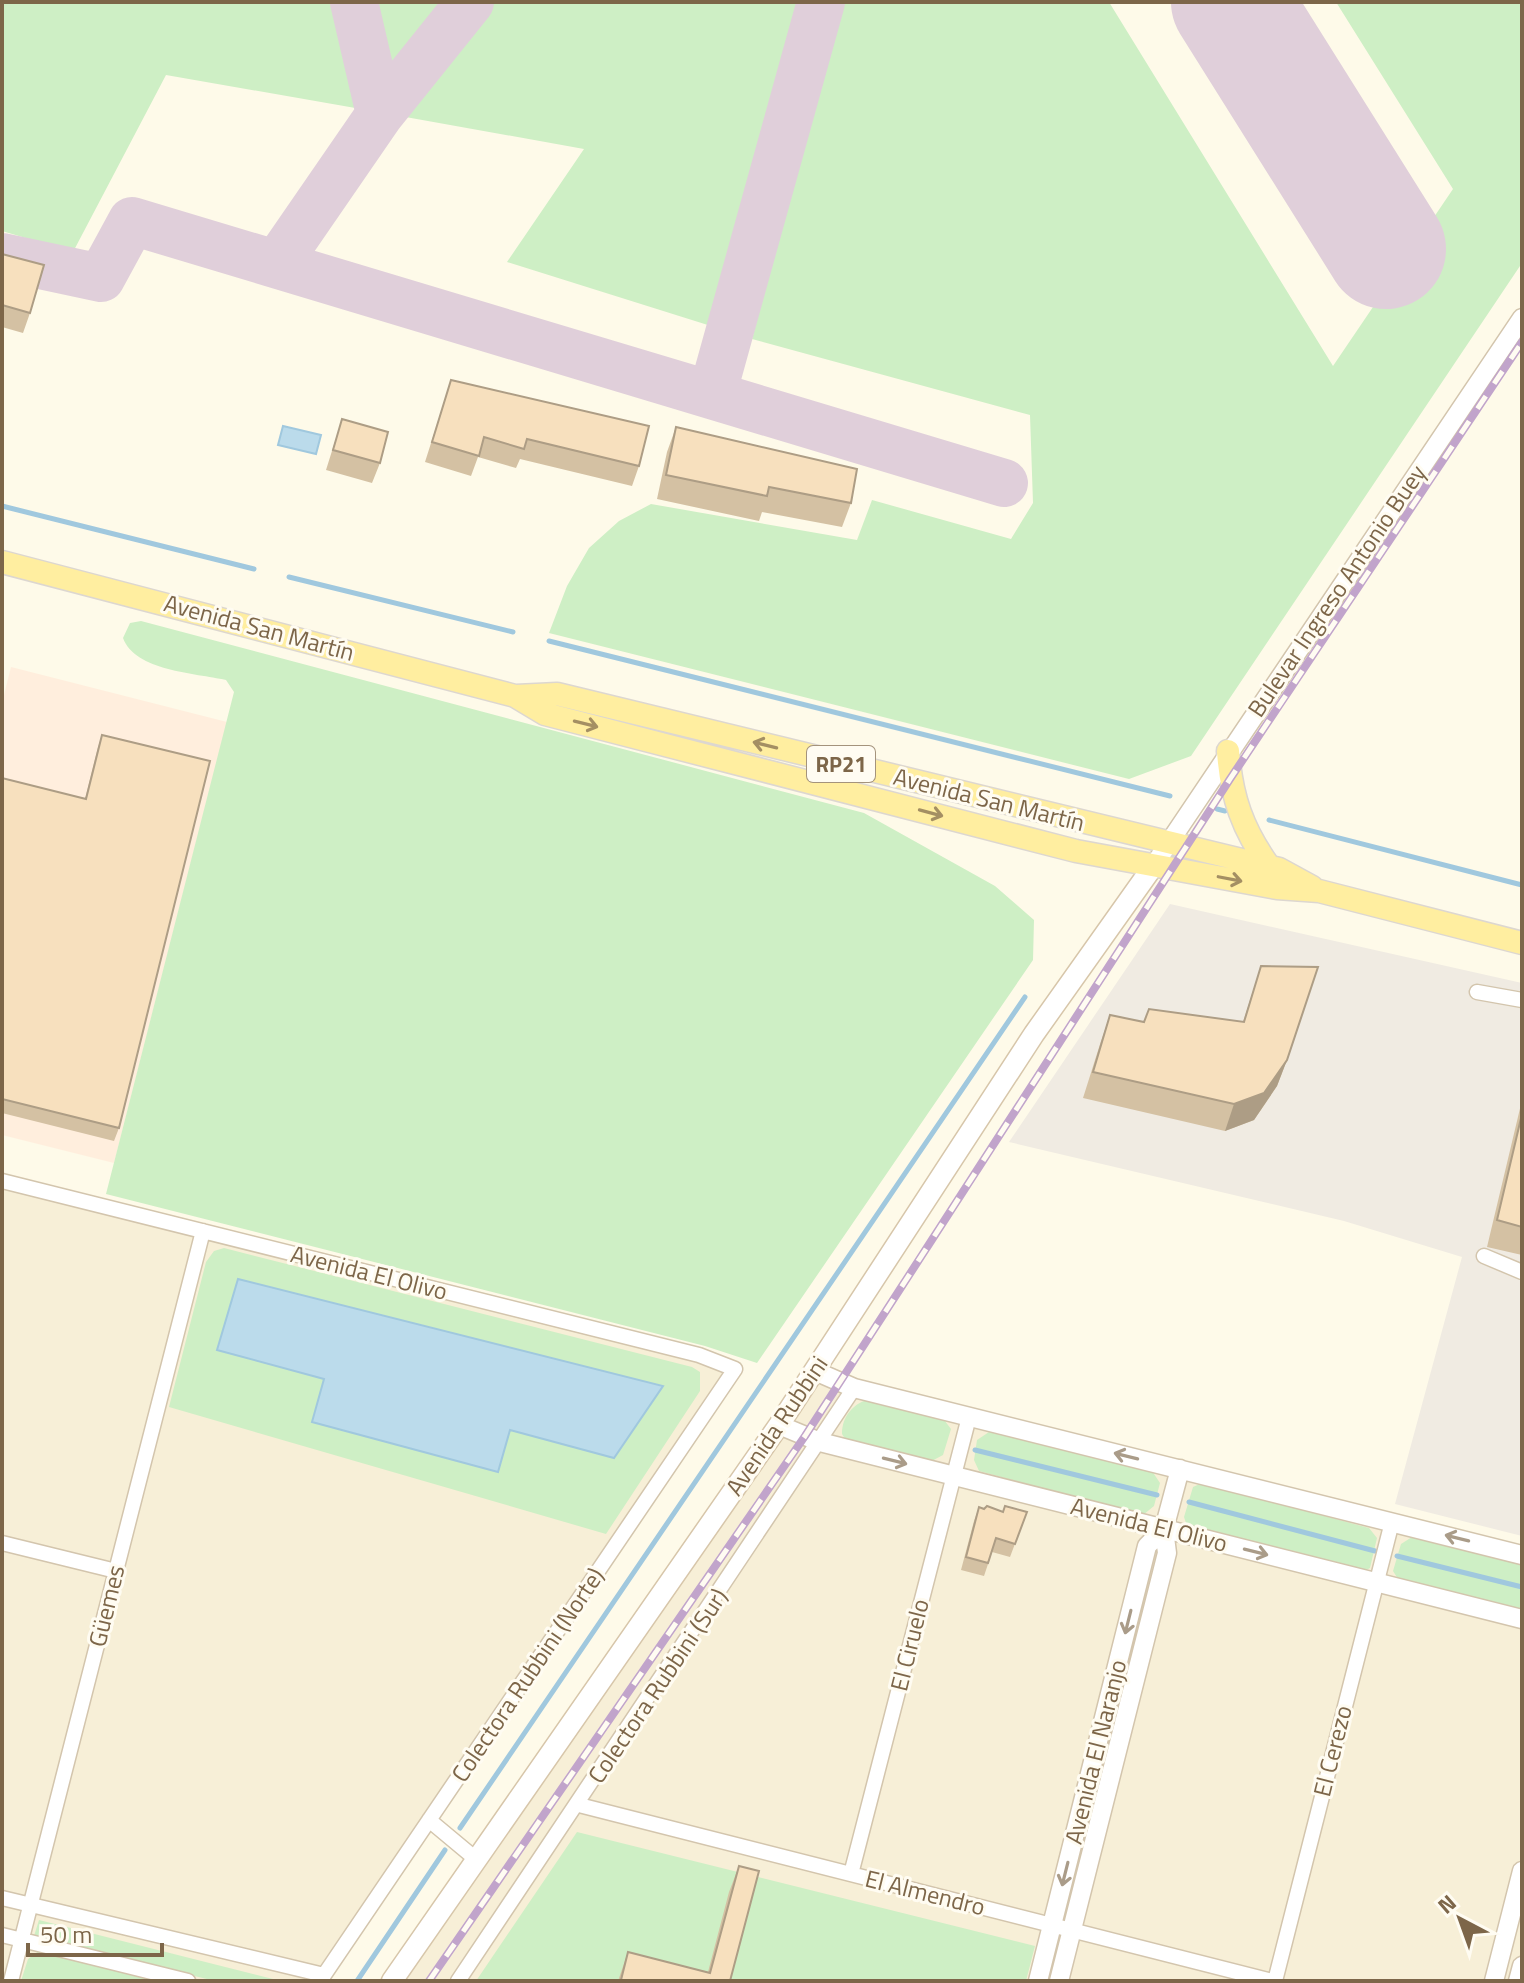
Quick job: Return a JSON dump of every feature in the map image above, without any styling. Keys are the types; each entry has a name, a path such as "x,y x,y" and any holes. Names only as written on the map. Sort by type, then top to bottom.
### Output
{"main road":[{"name":"Avenida San Martín","path":"2,562 515,696 545,714 1076,851 1277,888 1319,891 1522,943"},
{"name":"Avenida San Martín","path":"515,696 557,694 1269,866 1319,891"},
{"path":"1228,751 1230,779 1239,818 1269,866"},
{"name":"Avenida Rubbini","path":"392,1981 779,1425 1034,1034 1154,865"}],"street":[{"name":"Bulevar Ingreso Antonio Buey","path":"1154,865 1522,318"},
{"path":"1477,992 1522,1000"},
{"name":"Avenida El Olivo","path":"2,1181 699,1355 735,1369"},
{"name":"Güemes","path":"11,1981 203,1231"},
{"path":"1484,1256 1522,1272"},
{"name":"Colectora Rubbini (Norte)","path":"322,1978 735,1369"},
{"path":"815,1371 854,1388 1522,1555"},
{"name":"Colectora Rubbini (Sur)","path":"458,1981 579,1805 854,1388"},
{"name":"El Ciruelo","path":"851,1874 969,1417"},
{"name":"Avenida El Olivo","path":"779,1425 820,1442 1522,1619"},
{"name":"Avenida El Naranjo","path":"1059,1981 1167,1553 1164,1529 1180,1469"},
{"name":"El Cerezo","path":"1274,1981 1392,1522"},
{"name":"Avenida El Naranjo","path":"1038,1981 1147,1546 1164,1529"},
{"path":"2,1543 116,1571"},
{"name":"El Almendro","path":"579,1805 1274,1981"},
{"path":"429,1820 477,1860"},
{"path":"1494,1981 1522,1871"},
{"path":"2,1898 322,1978"},
{"path":"2,1935 188,1981"},
{"path":"1518,1981 1522,1966"}],"shaded area":[{"path":"11,667 227,722 114,1163 2,1135 2,703"},
{"path":"1170,904 1522,983 1522,1536 1395,1504 1462,1257 1344,1221 1009,1142"},
{"path":"2,1181 735,1369 320,1981 2,1981"},
{"path":"815,1371 1522,1555 1522,1981 392,1981"}],"green space":[{"path":"2,2 335,2 361,109 166,75 73,252 2,231"},
{"path":"372,2 441,2 388,69"},
{"path":"493,2 797,2 711,326 507,262 584,149 400,116"},
{"path":"839,2 1109,2 1333,366 1453,189 1336,2 1522,2 1522,263 1191,756 1129,779 549,633 567,586 589,548 619,521 651,504 857,540 872,500 1011,539 1033,503 1030,415 752,339"},
{"path":"141,621 864,813 995,886 1034,920 1033,960 757,1363 705,1346 106,1194 234,692 226,680 167,669 140,658 123,638 130,623"},
{"path":"224,1248 692,1367 700,1372 700,1391 606,1534 169,1407 206,1262 214,1251"},
{"path":"871,1399 942,1417 951,1429 943,1455 928,1463 847,1442 842,1434 847,1416 859,1403"},
{"path":"989,1432 1152,1471 1160,1483 1154,1506 1143,1515 979,1471 974,1460 977,1440"},
{"path":"1202,1483 1369,1528 1377,1538 1370,1568 1361,1573 1187,1526 1184,1517 1193,1487"},
{"path":"1412,1537 1522,1564 1522,1609 1400,1582 1393,1571 1401,1544"},
{"path":"577,1832 1035,1946 1026,1981 476,1981"},
{"path":"39,1920 281,1981 215,1981 59,1943 34,1936"},
{"path":"40,1950 165,1981 21,1981 28,1959"}],"water":[{"path":"283,426 321,435 316,454 278,445"},
{"path":"238,1279 663,1386 614,1458 510,1430 498,1472 312,1422 324,1379 217,1350"}],"building":[{"path":"2,254 44,265 30,313 2,305"},
{"path":"451,380 649,426 639,466 527,439 524,449 484,437 479,456 432,442"},
{"path":"342,419 388,432 380,463 333,450"},
{"path":"676,427 857,469 851,503 769,487 767,496 666,475"},
{"path":"102,735 210,761 119,1128 2,1099 2,778 86,799"},
{"path":"1261,966 1318,967 1287,1060 1264,1093 1234,1104 1093,1072 1110,1015 1144,1022 1149,1009 1244,1022"},
{"path":"1522,1114 1522,1227 1497,1220"},
{"path":"987,1506 1003,1512 1005,1506 1027,1512 1015,1544 996,1538 988,1563 966,1557 979,1507 984,1509"},
{"path":"739,1866 759,1871 730,1981 621,1980 628,1952 710,1973"}],"waterway":[{"path":"2,506 254,569"},
{"path":"289,577 513,632"},
{"path":"549,641 1170,796"},
{"path":"1217,809 1225,811"},
{"path":"1269,820 1522,885"},
{"path":"460,1828 1025,997"},
{"path":"975,1450 1157,1495"},
{"path":"1189,1502 1375,1551"},
{"path":"1397,1556 1522,1587"},
{"path":"357,1981 445,1850"}],"taxiway":[{"path":"354,2 380,114"},
{"path":"278,262 380,114 470,2"},
{"path":"712,395 821,2"},
{"path":"2,257 101,278 132,221 1004,483"}],"runway":[{"path":"1231,2 1386,249"}],"railway":[{"path":"429,1981 805,1436 1230,779 1522,342"}]}
